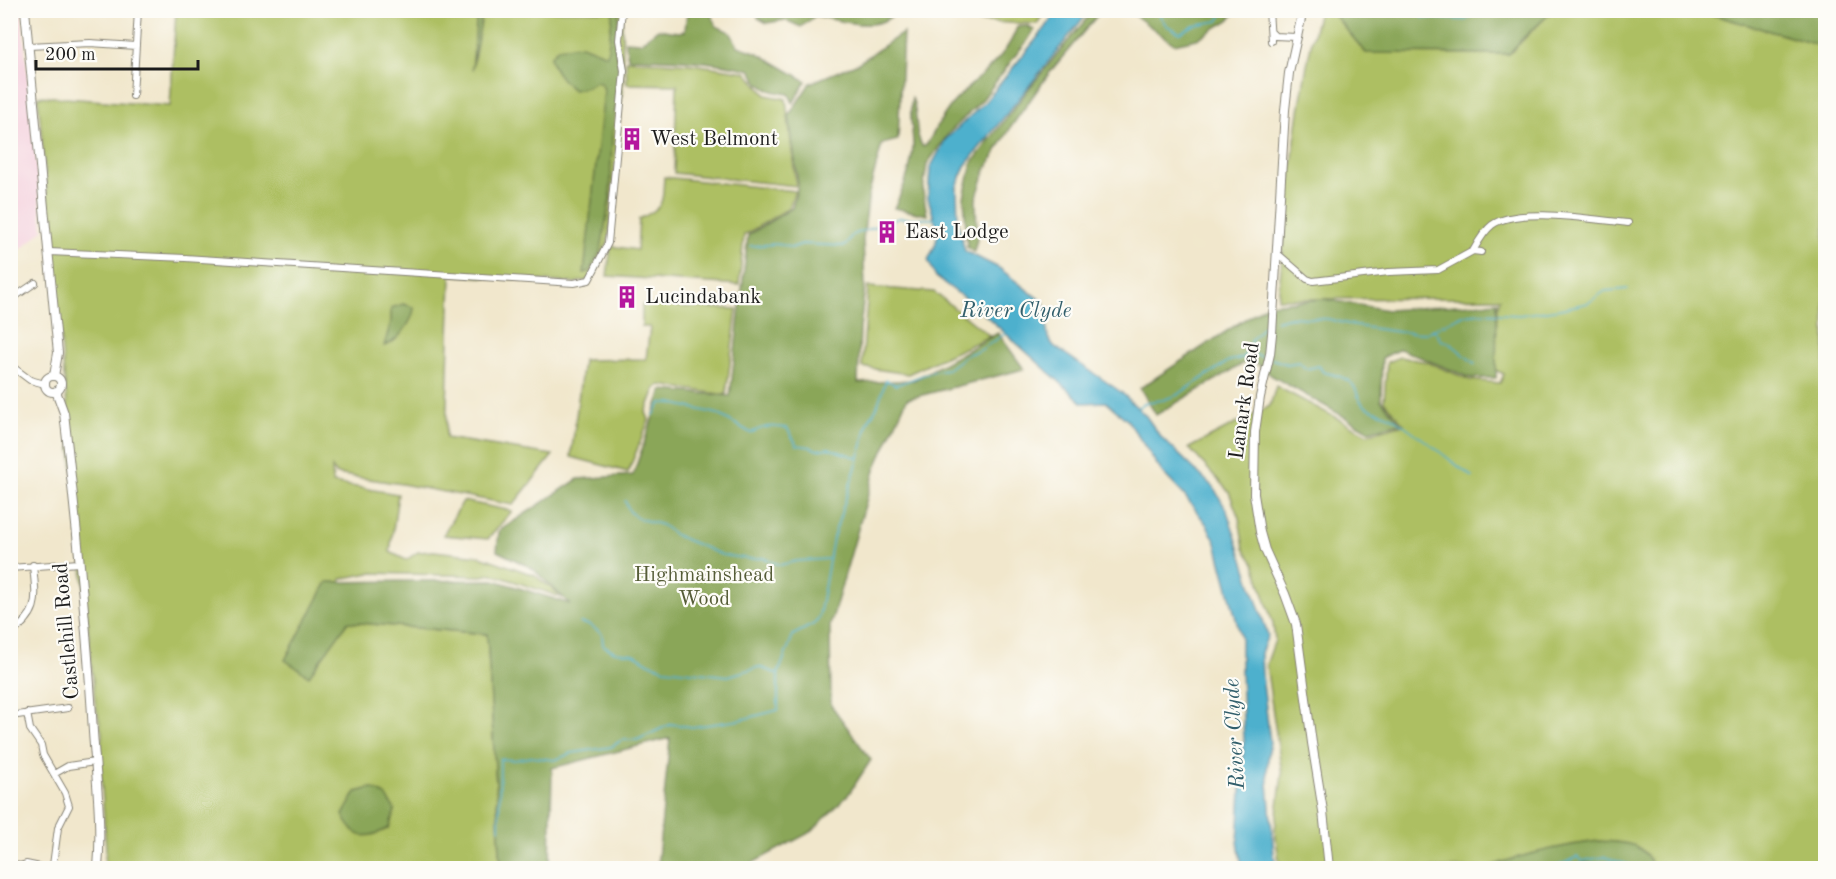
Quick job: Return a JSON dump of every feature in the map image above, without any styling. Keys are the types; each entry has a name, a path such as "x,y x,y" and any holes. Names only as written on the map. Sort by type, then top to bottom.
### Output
{"main road":[{"path":"25,10 58,353 54,376"},
{"name":"Lanark Road","path":"1303,10 1289,73 1285,110 1278,254 1270,354 1255,432 1254,494 1265,550 1296,624 1329,868"},
{"path":"54,376 58,378 60,387 56,391 49,391 45,384 48,378 54,376"},
{"name":"Castlehill Road","path":"56,391 64,413 90,675 100,849 98,868"}],"street":[{"path":"133,96 138,10"},
{"path":"49,252 574,283 589,280 608,243 624,71 620,40 622,10"},
{"path":"1269,10 1271,41"},
{"path":"1270,32 1275,36 1296,37"},
{"path":"29,46 82,43 136,46"},
{"path":"1278,254 1307,279 1313,281 1389,272 1438,270 1473,251 1494,224 1504,220 1537,215 1628,223"},
{"path":"1473,251 1481,252"},
{"path":"10,300 35,283"},
{"path":"10,365 30,380 45,384"},
{"path":"10,568 79,562"},
{"path":"10,634 25,622 32,613 36,601 33,565"},
{"path":"10,716 68,708"},
{"path":"10,864 47,868 53,865 58,828 69,807 65,794 43,755 41,745 30,729 27,713"},
{"path":"54,774 69,766 95,762"},
{"path":"10,799 15,808 10,821"}],"shaded area":[{"path":"21,10 43,230 11,258 10,11"}],"green space":[{"path":"757,10 897,11 889,18 869,24 847,23 815,16 801,27 785,20 767,23 758,18"},
{"path":"919,10 1045,11 1037,24 920,19"},
{"path":"1183,10 1187,12 1191,10 1237,11 1229,20 1197,39 1174,44 1129,11"},
{"path":"1553,10 1700,11 1825,47 1825,868 1280,868 1275,830 1282,774 1266,665 1275,640 1273,624 1254,563 1244,549 1239,518 1229,492 1189,448 1270,406 1276,386 1367,434 1404,424 1384,401 1387,362 1400,357 1427,362 1470,380 1500,383 1504,374 1484,365 1500,298 1278,299 1298,118 1319,11 1331,11 1366,53 1509,54"},
{"path":"176,11 622,11 623,81 608,243 589,280 574,283 451,275 446,438 553,455 513,505 336,474 332,468 333,483 398,494 390,552 406,560 418,552 434,551 480,556 534,575 564,598 492,574 482,576 369,573 341,579 348,622 487,634 501,868 104,868 106,849 100,758 102,733 95,702 38,99 39,96 170,106"},
{"path":"477,11 483,11 472,70"},
{"path":"613,11 619,11 615,47 620,68 612,138 610,198 601,250 589,272 584,273 604,91 602,84 596,82 574,90 559,75 550,57 558,48 582,45 607,55"},
{"path":"687,11 710,11 716,26 730,32 738,46 758,53 806,81 793,103 789,94 771,91 762,85 751,70 705,62 628,58 625,41 641,42 658,29 685,31"},
{"path":"1093,11 1101,11 1050,72 1011,127 986,169 976,199 977,239 974,252 967,247 964,197 972,163 1030,87"},
{"path":"1331,11 1553,11 1509,54 1366,53"},
{"path":"1700,11 1825,11 1825,47"},
{"path":"1027,26 1034,30 1028,40 983,99 949,133 927,164 923,191 927,215 894,208 911,161 912,98 918,136 923,147 952,104 1005,50 1017,27"},
{"name":"Highmainshead Wood","path":"903,33 898,140 882,144 869,193 863,239 865,286 860,328 858,383 914,380 998,333 1024,369 907,399 876,467 830,626 831,705 871,760 848,795 811,832 743,868 657,868 670,738 552,768 550,868 501,868 487,634 348,622 309,676 285,660 327,582 494,580 570,604 532,568 497,551 499,531 578,479 633,475 662,390 730,396 748,235 792,208 798,185 789,115 810,83 858,63"},
{"path":"626,60 692,64 746,72 766,95 786,99 796,186 674,173 677,85 627,84"},
{"path":"664,177 795,191 789,208 744,235 739,285 607,276 611,246 637,250 639,219 658,208 662,199"},
{"path":"868,287 934,292 990,336 908,374 862,367"},
{"path":"1324,299 1388,310 1497,302 1496,378 1471,378 1400,349 1382,358 1381,400 1401,423 1369,431 1272,376 1251,359 1156,415 1140,388 1268,304"},
{"path":"403,304 414,307 411,318 399,336 384,346 391,322 391,308"},
{"path":"642,305 737,309 726,395 660,385 655,389 646,412 649,420 628,472 571,457 583,360 646,359 650,327 642,327"},
{"path":"463,501 512,511 488,539 443,535"},
{"path":"371,788 386,795 395,810 389,828 368,836 352,829 343,815 356,792"},
{"path":"1598,841 1624,843 1639,848 1645,853 1653,868 1618,868 1585,863 1575,868 1486,868 1541,851"}],"water":[{"name":"River Clyde","path":"1057,11 1089,11 965,166 957,187 958,224 965,251 999,268 1044,303 1048,338 1054,346 1121,392 1146,416 1160,436 1214,488 1227,511 1268,635 1261,653 1270,741 1267,771 1277,868 1242,868 1238,841 1244,741 1241,638 1216,543 1207,525 1184,495 1162,472 1128,421 1106,402 1083,403 975,306 936,277 928,260 935,246 938,232 928,198 930,168 946,139 985,102"}],"waterway":[{"path":"1156,10 1166,25 1180,33 1194,25 1218,21 1225,10"},
{"path":"1358,10 1367,17 1398,10"},
{"path":"1409,10 1424,18 1466,20 1475,10"},
{"path":"750,246 776,244 791,248 802,244 845,246 852,235 899,218 936,219"},
{"path":"1276,321 1290,317 1328,319 1356,326 1426,333 1463,315 1481,313 1519,315 1560,309 1588,303 1605,291 1628,289"},
{"path":"1138,407 1147,402 1177,395 1229,361 1243,358 1252,339 1268,322"},
{"path":"1434,329 1441,340 1450,343 1475,364"},
{"path":"499,829 500,759 514,760 531,757 555,760 572,753 611,747 622,740 637,740 671,724 692,727 740,720 778,710 778,674 793,635 814,624 819,617 833,538 868,422 877,407 886,380 896,385 934,371 948,369 968,354 979,351 1006,333"},
{"path":"1243,358 1256,355 1264,357"},
{"path":"1272,359 1287,364 1299,362 1306,369 1319,366 1323,372 1345,379 1355,388 1364,405 1403,425 1472,477"},
{"path":"653,416 661,403 671,403 718,414 751,433 767,427 787,428 797,445 817,450 828,448 858,458"},
{"path":"625,501 630,512 637,518 662,525 675,535 722,555 750,559 763,558 780,565 797,561 828,559"},
{"path":"580,623 590,625 602,634 603,645 615,652 634,654 665,669 728,676 759,667 778,674"},
{"path":"1554,868 1577,857 1582,861 1604,857 1639,868"}],"place":[{"name":"West Belmont","path":"632,139"},
{"name":"East Lodge","path":"887,232"},
{"name":"Lucindabank","path":"627,297"}]}
